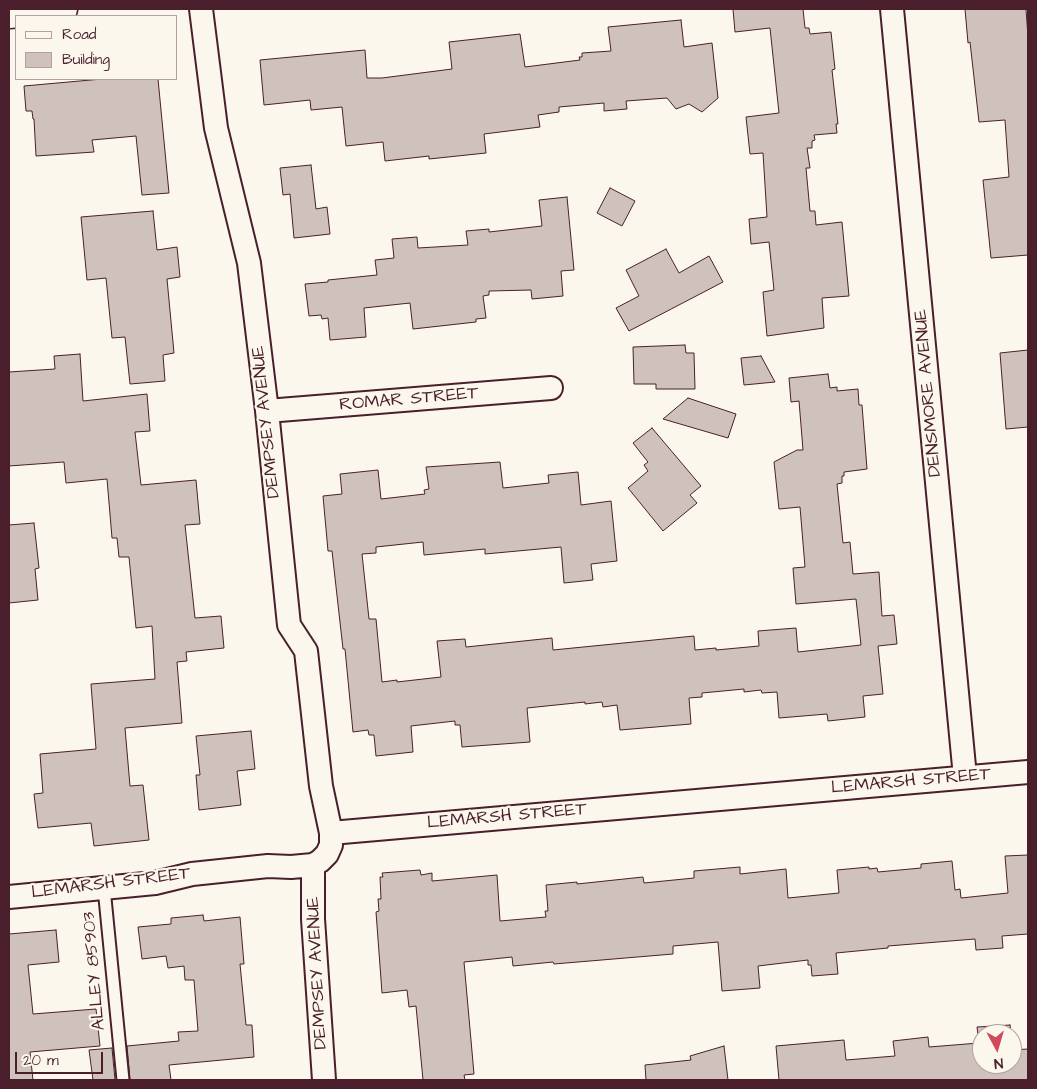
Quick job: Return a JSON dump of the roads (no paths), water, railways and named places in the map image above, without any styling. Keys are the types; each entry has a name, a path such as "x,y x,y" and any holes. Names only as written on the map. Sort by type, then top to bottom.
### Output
{"street":[{"path":"9,14 63,9"},
{"name":"DEMPSEY AVENUE","path":"201,9 216,128 249,263 267,411 289,625 306,651 321,786 331,833"},
{"name":"DENSMORE AVENUE","path":"892,9 964,777"},
{"name":"ROMAR STREET","path":"267,411 551,388"},
{"name":"LEMARSH STREET","path":"331,833 1028,772"},
{"path":"313,865 327,854 331,845 331,833"},
{"name":"DEMPSEY AVENUE","path":"313,865 313,919 324,1080"},
{"name":"LEMARSH STREET","path":"9,897 155,883 192,874 268,866 291,868 313,865"}],"lane":[{"name":"ALLEY 85903","path":"104,888 123,1080"}]}
